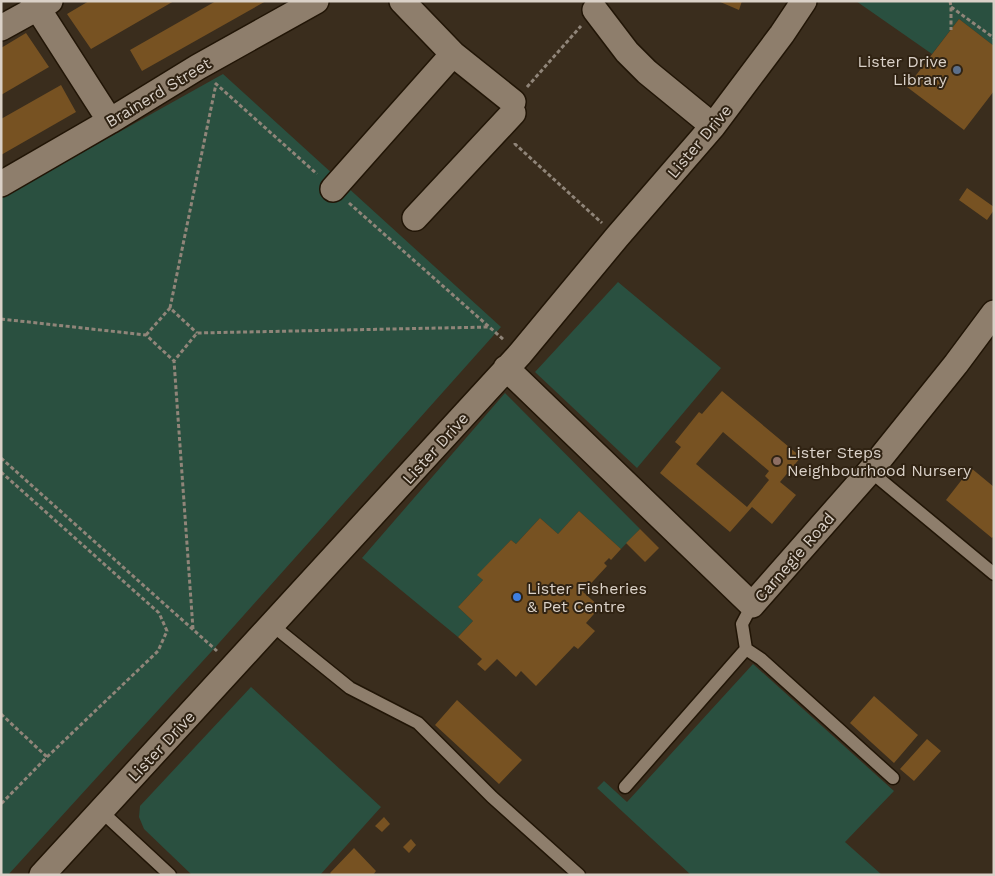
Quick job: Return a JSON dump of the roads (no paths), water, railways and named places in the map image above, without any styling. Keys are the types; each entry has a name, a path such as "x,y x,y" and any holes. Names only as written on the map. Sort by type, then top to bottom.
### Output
{"street":[{"name":"Brainerd Street","path":"1,184 316,1"},
{"path":"402,1 453,54 513,108 414,218"},
{"name":"Lister Drive","path":"44,874 513,361 617,237 714,126 804,1"},
{"path":"1,28 40,4 110,121"},
{"path":"595,10 627,52 647,72 714,126"},
{"path":"333,189 453,54"},
{"name":"Carnegie Road","path":"513,361 752,605 870,471 956,364 994,313"}],"lane":[{"path":"870,471 994,574"},
{"path":"752,605 742,624 746,649 761,659 892,778"},
{"path":"272,625 350,688 418,723 492,797 579,875"},
{"path":"625,787 746,649"},
{"path":"101,811 170,875"}],"place":[{"name":"Lister Drive Library","path":"957,70"},
{"name":"Lister Steps Neighbourhood Nursery","path":"777,461"},
{"name":"Lister Fisheries & Pet Centre","path":"517,597"}]}
